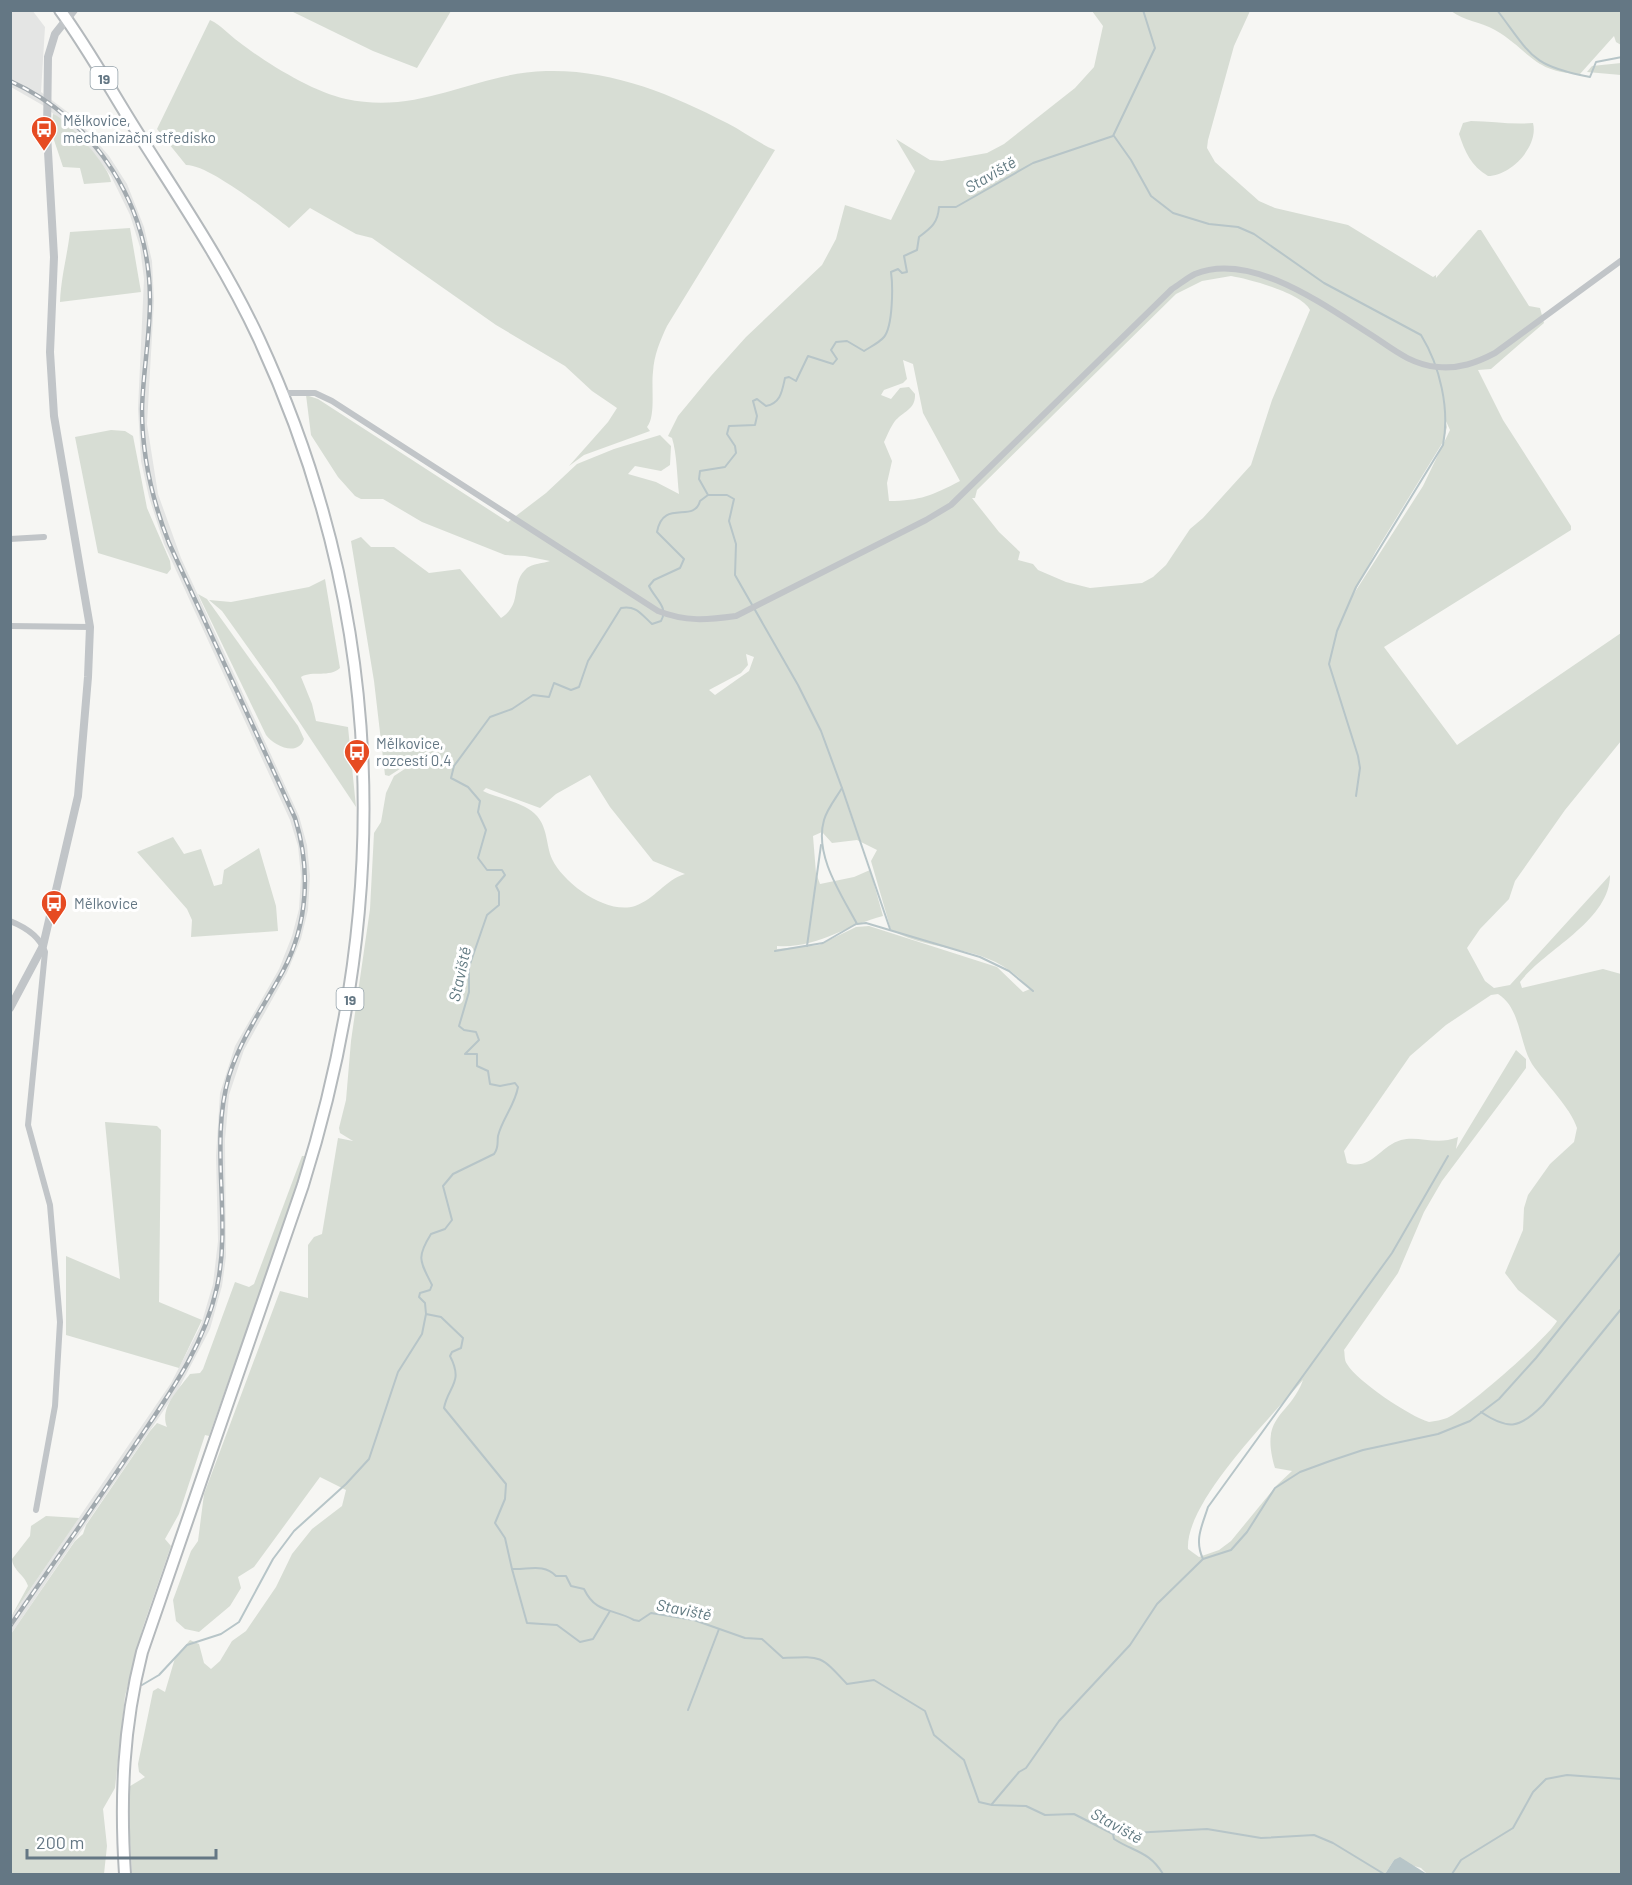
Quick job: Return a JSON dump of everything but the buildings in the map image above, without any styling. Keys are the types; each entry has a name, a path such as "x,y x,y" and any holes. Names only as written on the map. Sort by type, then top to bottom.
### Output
{"main road":[{"name":"19","path":"60,10 214,254 254,329 282,393 308,462 338,574 354,664 363,747 364,871 357,956 335,1076 315,1149 142,1652 127,1720 122,1765 121,1811 125,1875"}],"street":[{"path":"10,1008 43,946 78,796 90,627 54,416 50,352 54,257 47,125 48,57 52,40 74,10"},
{"path":"282,393 315,393 332,401 658,611 675,618 705,621 736,616 946,508 1172,289 1195,274 1217,269 1242,270 1265,275 1326,307 1404,357 1421,364 1453,367 1474,364 1495,353 1601,272 1622,260"},
{"path":"10,539 44,537"},
{"path":"10,626 90,627"},
{"path":"10,921 27,928 43,946 45,952 28,1125 50,1205 60,1322 54,1406 36,1510"}],"shaded area":[{"path":"32,10 45,27 41,92 77,119 109,156 127,184 144,227 152,261 154,301 147,424 158,494 181,558 299,816 307,845 310,876 308,910 301,939 287,973 244,1050 229,1095 225,1140 226,1257 222,1286 210,1329 179,1388 11,1634 11,1617 171,1383 201,1325 213,1284 218,1241 216,1156 220,1093 235,1046 279,969 292,936 299,909 301,876 298,846 290,820 164,544 149,497 141,461 138,409 144,279 140,247 130,215 111,176 81,137 44,106 11,87 11,11"},
{"path":"291,11 451,11 417,68 373,51"},
{"path":"1092,11 1250,11 1234,46 1208,140 1207,148 1215,162 1259,201 1275,208 1348,225 1433,277 1436,275 1436,278 1478,230 1481,230 1529,306 1540,308 1544,323 1491,369 1478,370 1503,420 1571,526 1571,530 1384,647 1457,745 1621,633 1621,741 1565,810 1515,881 1509,899 1480,929 1467,948 1485,981 1494,988 1510,985 1610,875 1607,891 1599,907 1588,921 1520,982 1522,988 1603,969 1621,974 1621,1874 1427,1874 1421,1868 1394,1860 1385,1874 132,1874 127,1788 145,1777 139,1772 138,1764 153,1691 158,1688 165,1692 175,1658 190,1640 199,1644 204,1663 211,1669 220,1661 232,1641 246,1631 276,1587 292,1554 312,1529 342,1506 346,1490 320,1477 254,1567 238,1577 241,1588 230,1606 199,1632 185,1629 176,1621 173,1600 191,1551 198,1541 204,1494 280,1291 308,1298 308,1245 314,1237 322,1234 338,1138 353,1141 340,1133 339,1128 346,1100 351,1041 370,909 374,833 381,822 386,793 394,776 417,761 436,758 420,756 389,776 385,775 374,681 351,541 361,537 371,547 394,547 429,573 460,569 501,618 512,606 519,580 527,568 550,561 505,555 422,522 383,499 361,499 355,496 338,477 311,435 306,395 318,399 508,522 546,493 577,464 614,449 660,435 671,446 670,465 661,471 635,466 628,474 656,482 679,494 674,444 672,438 668,436 678,416 746,337 822,265 836,239 845,205 891,220 915,171 896,139 930,160 942,161 987,153 1004,144 1075,88 1094,67 1103,26","holes":["1231,276 1286,293 1297,298 1310,310 1272,400 1251,465 1203,518 1190,529 1166,565 1142,583 1090,588 1066,582 1038,570 1033,564 1018,560 1020,552 999,532 972,498 975,498 977,490 1176,294 1202,281","903,360 913,364 923,413 960,481 926,496 889,501 887,483 892,461 884,442 896,420 913,404 915,394 909,387 900,388 891,399 881,395 884,390 903,383 907,379","1445,419 1450,430 1423,486 1353,595 1376,551 1443,442 1447,427","746,654 754,657 749,671 715,695 709,690 741,673 748,665","590,775 610,807 653,861 685,874 635,906 624,908 600,902 576,887 558,869 550,854 541,821 532,811 483,791 486,788 540,808 556,794","822,832 832,843 857,840 877,850 871,861 891,930 928,944 981,956 1014,974 1030,989 1023,992 997,967 869,926 856,927 819,945 777,949 777,946 805,944 818,940 883,916 870,870 854,877 820,884 816,873 813,836","1498,994 1506,1000 1515,1017 1532,1064 1563,1104 1577,1128 1574,1142 1550,1164 1528,1195 1524,1208 1523,1230 1505,1273 1518,1290 1557,1321 1539,1342 1471,1402 1447,1418 1429,1422 1397,1405 1361,1379 1346,1362 1344,1350 1398,1273 1424,1212 1442,1181 1526,1068 1526,1059 1516,1050 1456,1149 1458,1137 1442,1141 1401,1140 1369,1161 1355,1165 1347,1163 1344,1151 1410,1056 1446,1025 1491,995","1303,1380 1273,1426 1271,1437 1275,1468 1292,1471 1277,1485 1231,1541 1219,1550 1199,1557 1188,1549 1191,1530 1200,1508 1215,1484 1252,1437"]},
{"path":"1451,11 1621,11 1621,45 1616,42 1614,36 1580,74 1564,72 1542,65 1495,30"},
{"path":"210,20 290,76 319,90 346,99 399,102 424,98 520,73 570,71 617,79 662,93 727,123 775,150 664,332 654,366 652,409 647,427 650,431 584,455 569,466 608,422 617,408 592,391 565,366 496,325 372,238 356,234 310,208 289,228 254,201 209,172 186,165 157,129"},
{"path":"1621,63 1621,75 1587,72 1592,66"},
{"path":"53,114 68,124 87,144 104,166 111,182 84,184 80,168 63,167 51,131"},
{"path":"1471,121 1533,123 1532,141 1513,166 1496,175 1488,176 1469,158 1459,134 1463,123"},
{"path":"130,228 141,292 60,302 70,232"},
{"path":"111,430 125,431 133,436 147,508 170,561 171,569 167,574 98,553 75,437"},
{"path":"325,579 340,668 331,673 301,677 316,721 348,727 356,807 274,684 222,611 209,600 231,602 309,587"},
{"path":"198,594 207,599 298,726 304,739 297,748 280,746 266,735"},
{"path":"173,837 184,854 201,849 214,886 222,884 224,870 259,848 276,906 278,931 191,937 192,920 187,909 137,852"},
{"path":"105,1122 157,1126 161,1130 159,1302 202,1320 179,1368 66,1335 66,1256 120,1279"},
{"path":"302,1156 306,1156 298,1184 209,1436 205,1435 179,1514 165,1539 171,1546 143,1627 125,1696 115,1788 103,1809 107,1846 104,1874 11,1874 11,1634 75,1541 83,1534 86,1525 150,1431 157,1423 167,1427 166,1413 176,1392 190,1374 200,1373 203,1369 235,1282 249,1287 254,1284"},
{"path":"46,1516 79,1518 11,1617 28,1586 14,1567 12,1559 30,1536 31,1526"},
{"path":"1400,1857 1427,1874 1385,1874 1394,1860"}],"waterway":[{"name":"Staviště","path":"1143,10 1155,48 1113,136 1033,163 956,207 939,207 933,225 919,237 917,250 904,256 907,272 902,273 898,269 891,272 891,315 884,337 864,351 847,341 836,342 831,350 837,359 833,364 808,356 796,381 789,377 785,378 780,396 775,402 766,406 757,399 753,401 757,416 755,425 729,426 727,434 735,446 736,453 725,467 700,471 699,479 708,495 692,511 672,513 660,522 657,532 684,559 680,568 654,580 649,586 662,607 661,621 652,624 634,609 621,608 588,661 579,687 571,690 554,683 549,697 533,695 512,709 490,717 454,766 451,778 468,787 480,801 478,812 486,830 478,858 487,870 502,870 505,875 496,886 499,892 499,905 487,915 469,967 469,992 459,1026 464,1030 476,1032 479,1040 465,1054 477,1054 477,1066 488,1071 490,1084 500,1086 515,1083 518,1087 500,1130 494,1154 453,1174 443,1186 452,1220 445,1229 431,1234 423,1249 422,1265 432,1285 430,1290 420,1293 419,1297 425,1303 426,1314 441,1317 463,1338 461,1348 452,1352 450,1356 456,1372 454,1384 444,1408 506,1484 505,1499 495,1523 505,1538 512,1569 541,1568 556,1576 566,1576 571,1586 584,1589 599,1607 634,1620 639,1621 651,1613 694,1620 745,1638 762,1639 783,1658 820,1659 847,1684 874,1680 925,1711 934,1735 964,1760 979,1802 992,1805 1026,1806 1045,1815 1074,1814 1113,1834 1114,1839 1147,1856 1163,1874"},
{"path":"1497,10 1534,57 1556,68 1590,77 1596,62 1622,57"},
{"path":"1114,136 1131,160 1151,196 1173,213 1209,224 1238,227 1254,234 1324,283 1421,335 1433,360 1444,403 1443,445 1356,587 1337,631 1329,664 1358,756 1360,768 1356,796"},
{"path":"708,495 727,495 734,499 729,521 736,544 735,575 798,685 821,731 842,788 824,820 823,847 831,874 857,924 866,923 980,957 1009,971 1033,991"},
{"path":"842,788 890,929"},
{"path":"807,946 821,845"},
{"path":"775,951 823,943 856,924"},
{"path":"1203,1559 1199,1539 1208,1507 1392,1253 1448,1156"},
{"path":"992,1804 1019,1772 1026,1768 1059,1721 1130,1645 1157,1604 1203,1559 1231,1550 1247,1532 1275,1488 1300,1472 1330,1461 1363,1450 1438,1434 1470,1421 1499,1399 1536,1358 1622,1251"},
{"path":"1481,1412 1507,1424 1521,1422 1535,1413 1622,1308"},
{"path":"142,1685 159,1675 187,1645 221,1634 239,1622 273,1559 294,1531 346,1484 369,1459 398,1372 422,1334 426,1314"},
{"path":"512,1569 527,1623 557,1625 580,1642 593,1639 610,1611"},
{"path":"688,1710 719,1629"},
{"path":"1452,1874 1461,1860 1513,1828 1533,1792 1546,1779 1567,1775 1622,1779"},
{"path":"1113,1834 1207,1829 1261,1838 1314,1835 1333,1843 1384,1874"}],"railway":[{"path":"10,81 41,98 68,118 92,143 112,170 128,200 140,232 148,265 150,300 142,426 153,494 169,543 295,818 305,876 298,934 283,971 246,1035 229,1076 223,1102 220,1155 221,1261 211,1310 202,1333 169,1395 10,1626"}],"place":[{"name":"Mělkovice, mechanizační středisko","path":"44,152"},
{"name":"Mělkovice, rozcestí 0.4","path":"357,775"},
{"name":"Mělkovice","path":"54,926"}]}
